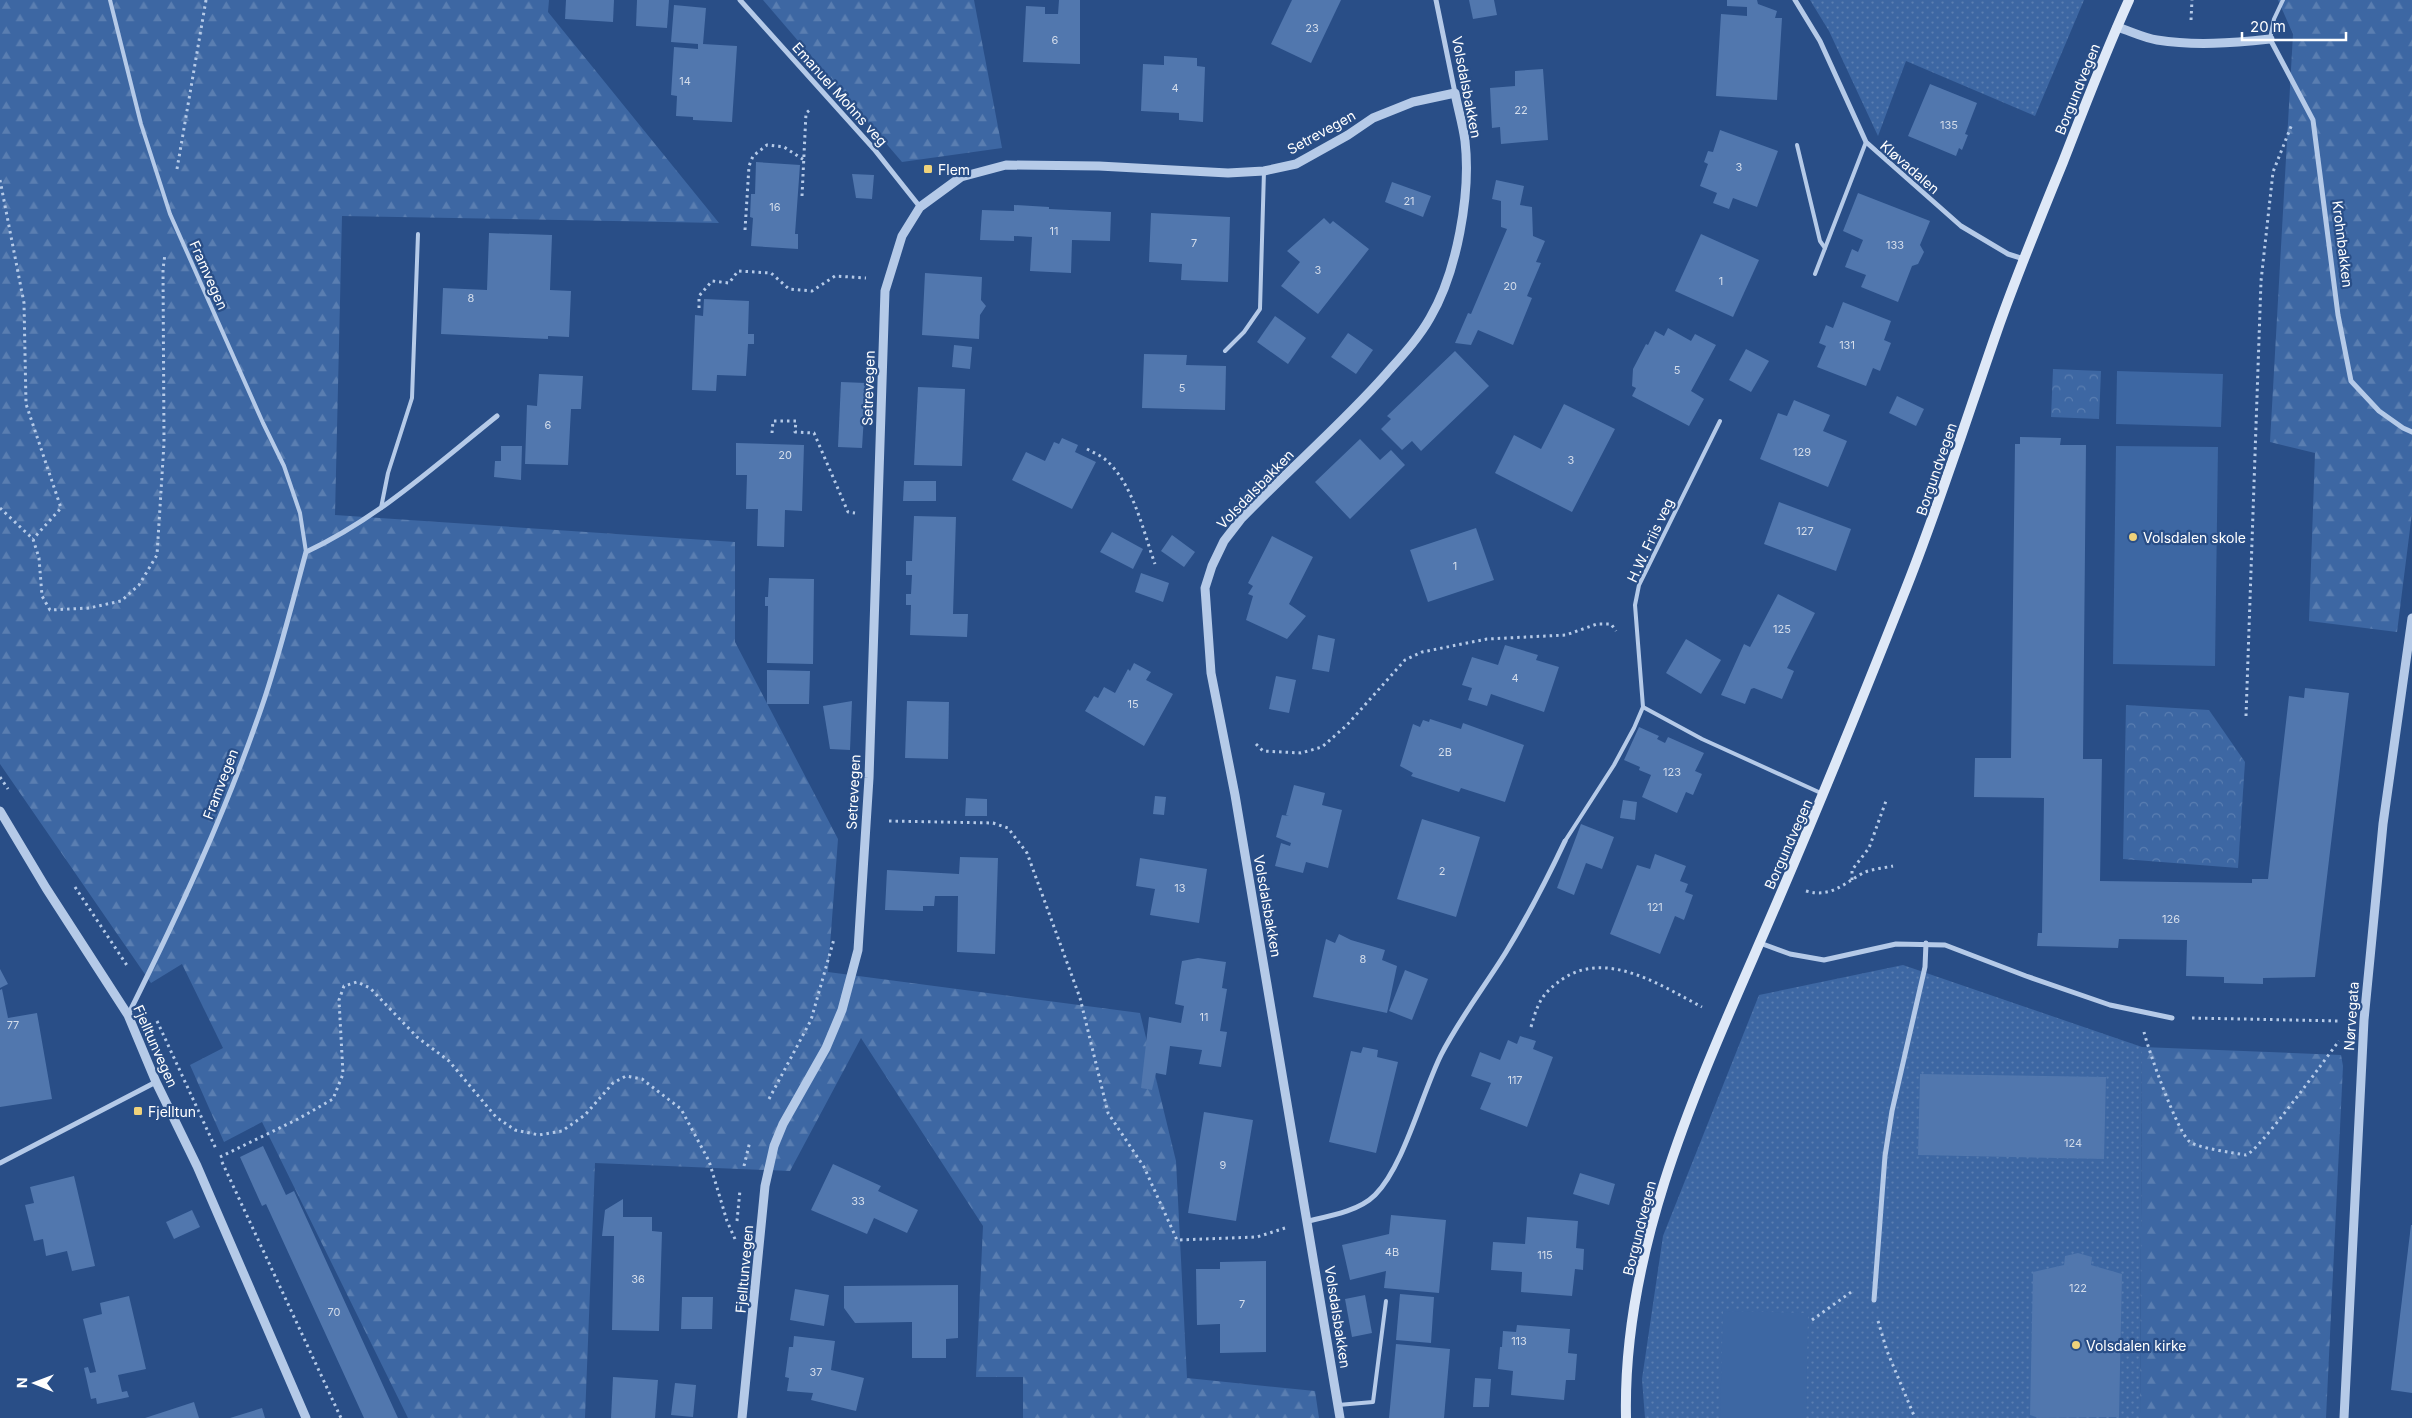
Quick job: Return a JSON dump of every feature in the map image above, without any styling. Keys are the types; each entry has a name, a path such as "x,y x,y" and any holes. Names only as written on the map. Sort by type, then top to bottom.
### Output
{"main road":[{"name":"Borgundvegen","path":"1626,1418 1627,1383 1637,1292 1655,1214 1690,1112 1759,942 1824,795 1924,543 2024,259 2116,27 2129,0"}],"street":[{"name":"Emanuel Mohns veg","path":"740,0 874,149 920,207"},
{"name":"Volsdalsbakken","path":"1340,1418 1235,795 1211,673 1206,588 1212,566 1224,541 1241,519 1368,394 1410,347 1431,317 1452,263 1462,223 1465,189 1465,141 1436,0"},
{"name":"Kløvadalen","path":"1795,0 1820,41 1866,142 1961,226 2008,254 2024,259"},
{"path":"2116,27 2155,40 2190,43 2223,44 2270,39"},
{"name":"Krohnbakken","path":"2270,39 2313,120 2338,315 2351,381 2379,411 2412,432"},
{"name":"Setrevegen","path":"783,1124 829,1040 845,1002 858,950 869,778 885,291 902,236 920,207 961,177 1006,165 1099,166 1228,173 1264,171 1296,164 1374,118 1413,102 1455,93"},
{"path":"306,552 338,537 381,508 497,416"},
{"name":"Framvegen","path":"128,1015 202,863 261,711 276,665 306,552"},
{"name":"Nørvegata","path":"2344,1418 2364,1020 2383,824 2412,618"},
{"name":"Fjelltunvegen","path":"0,811 46,888 128,1015 156,1082 198,1166 306,1418"},
{"path":"1308,1221 1342,1213 1370,1199 1388,1178 1441,1056 1459,1023 1506,952 1541,891 1566,842"},
{"path":"1759,942 1790,954 1824,960 1896,944 1926,943 1945,945 2092,998 2172,1018"},
{"path":"1874,1300 1885,1184 1885,1156 1890,1120 1925,967 1926,943"},
{"path":"0,1163 156,1082"},
{"name":"Fjelltunvegen","path":"742,1418 765,1186 774,1146 783,1124"}],"lane":[{"name":"Framvegen","path":"110,0 141,124 170,214 284,466 300,513 306,552"},
{"path":"2270,39 2274,19 2283,0"},
{"path":"1815,274 1866,142"},
{"path":"1797,145 1820,241 1825,248"},
{"path":"1225,350 1244,332 1260,309 1264,171"},
{"path":"381,508 388,473 412,398 418,234"},
{"name":"H.W. Friis veg","path":"1566,842 1614,765 1634,728 1642,707 1635,605 1639,585 1720,421"},
{"path":"1642,707 1702,739 1824,795"},
{"path":"1338,1406 1374,1402 1386,1301"}],"path":[{"path":"176,175 206,0"},
{"path":"802,196 806,112 828,98"},
{"path":"2246,716 2261,281 2266,227 2273,172 2278,157 2296,117 2307,107"},
{"path":"745,230 749,166 753,156 766,145 784,147 804,160"},
{"path":"0,180 24,303 26,404 61,508 32,538"},
{"path":"0,508 32,538 39,558 42,596 50,610 89,608 120,601 139,585 157,555 164,443 163,269 170,214"},
{"path":"699,308 699,296 712,282 728,283 738,271 771,273 789,289 812,291 835,276 867,278 866,287"},
{"path":"772,433 773,421 796,421 795,432 814,433 848,512 877,517"},
{"path":"1087,449 1106,460 1117,472 1132,499 1155,564"},
{"path":"1256,744 1263,751 1301,753 1322,747 1347,725 1405,660 1422,652 1487,640 1566,635 1597,624 1611,624 1620,636"},
{"path":"1852,881 1852,870 1869,848 1886,801"},
{"path":"881,821 993,823 1008,828 1027,853 1080,998 1108,1113 1144,1168 1177,1240 1257,1237"},
{"path":"1806,891 1818,894 1841,888 1864,872 1893,866"},
{"path":"1531,1027 1546,990 1574,972 1595,966 1621,970 1666,988 1702,1008"},
{"path":"220,1157 298,1119 333,1099 343,1074 339,1000 344,986 357,982 370,988 417,1037 449,1061 496,1117 515,1130 539,1135 562,1131 585,1115 613,1083 626,1076 642,1079 681,1109 709,1161 726,1220 735,1238"},
{"path":"2140,1011 2146,1041 2174,1117 2183,1135 2190,1143 2246,1155 2256,1148 2272,1129 2342,1035"},
{"path":"2203,1018 2348,1021"},
{"path":"1812,1320 1866,1280 1876,1281"},
{"path":"1874,1300 1887,1352 1915,1418"}],"green space":[{"path":"0,0 549,0 548,12 719,223 342,216 335,515 735,542 735,642 838,839 828,972 1140,1013 1176,1161 1187,1378 1315,1391 1319,1418 1023,1418 1023,1377 976,1377 983,1226 861,1038 790,1171 595,1163 585,1418 408,1418 262,1122 224,1142 190,1065 223,1048 182,964 151,983 0,764"},
{"path":"763,0 974,0 1002,148 902,162"},
{"path":"1810,0 2084,0 2035,116 1906,61 1878,136 1829,31"},
{"path":"2278,0 2412,0 2412,513 2397,632 2309,621 2315,453 2270,442 2293,34"},
{"path":"2053,369 2101,371 2099,419 2051,417"},
{"path":"2117,371 2223,374 2221,427 2116,424"},
{"path":"2116,446 2218,447 2215,666 2113,664"},
{"path":"2126,705 2209,710 2245,762 2238,868 2123,859"},
{"path":"1903,965 2142,1047 2140,1418 1645,1418 1642,1379 1663,1236 1759,995"},
{"path":"2142,1047 2341,1055 2343,1066 2326,1418 2140,1418"},
{"path":"1723,1311 1808,1313 1806,1418 1720,1418"}],"building":[{"path":"566,0 614,0 613,22 565,19"},
{"path":"637,0 669,0 667,28 636,26"},
{"path":"1059,0 1080,0 1080,64 1023,62 1026,6 1045,7 1045,14 1058,14"},
{"path":"1292,0 1341,0 1311,63 1271,44"},
{"path":"1469,0 1494,0 1497,15 1473,19"},
{"path":"1727,0 1757,0 1758,4 1777,11 1775,18 1782,18 1777,100 1716,96 1721,14 1747,16 1747,7 1727,6"},
{"path":"674,5 706,8 703,44 737,46 732,122 693,120 693,117 676,116 677,96 671,95 674,47 698,49 698,44 671,42"},
{"path":"1164,56 1197,58 1197,66 1205,67 1203,122 1179,120 1179,113 1141,111 1143,64 1164,65"},
{"path":"1543,69 1548,140 1501,144 1500,127 1492,128 1490,88 1515,86 1515,71"},
{"path":"1930,84 1977,103 1965,134 1968,135 1962,150 1959,148 1956,156 1908,136"},
{"path":"1720,130 1778,151 1757,207 1733,198 1729,209 1713,203 1717,193 1700,186 1708,164 1704,162 1708,151 1713,152"},
{"path":"756,162 800,165 795,234 798,234 798,249 751,246 753,218 750,217 751,194 755,194"},
{"path":"852,174 874,175 872,199 856,198"},
{"path":"1496,180 1524,186 1520,205 1532,207 1533,236 1545,241 1536,262 1541,263 1527,296 1532,298 1513,345 1478,330 1471,345 1455,343 1468,313 1471,314 1507,229 1501,227 1501,201 1492,199"},
{"path":"1392,182 1431,196 1423,217 1385,202"},
{"path":"1858,193 1930,221 1920,245 1924,252 1918,264 1912,266 1898,302 1861,287 1866,275 1845,267 1852,249 1858,252 1863,240 1843,231"},
{"path":"1014,205 1111,212 1110,241 1072,240 1071,273 1030,271 1032,237 1014,236 1014,241 980,240 982,210 1014,211"},
{"path":"1151,213 1230,217 1228,282 1181,280 1182,264 1149,262"},
{"path":"1324,218 1330,224 1333,221 1369,249 1318,314 1281,286 1300,262 1287,251"},
{"path":"489,233 552,235 550,290 571,291 569,337 548,336 548,339 441,334 443,288 487,290"},
{"path":"1701,234 1759,260 1733,317 1675,291"},
{"path":"925,273 982,277 981,300 986,306 980,315 979,339 922,335"},
{"path":"704,299 749,301 748,334 754,334 754,344 748,344 746,376 717,375 716,391 692,390 695,315 703,316"},
{"path":"1843,302 1891,321 1884,340 1891,343 1880,371 1873,368 1866,386 1817,367 1826,346 1819,343 1826,325 1833,328"},
{"path":"1275,316 1306,338 1288,364 1257,342"},
{"path":"1668,328 1691,341 1695,334 1716,345 1691,391 1704,399 1689,426 1632,396 1636,388 1632,386 1633,369 1646,344 1648,345 1655,331 1664,336"},
{"path":"1348,333 1373,350 1356,374 1331,357"},
{"path":"954,345 972,347 970,369 952,367"},
{"path":"1746,349 1769,361 1751,392 1729,380"},
{"path":"1455,351 1489,386 1421,451 1412,441 1402,450 1381,429 1391,419 1387,416"},
{"path":"1144,354 1187,355 1186,365 1226,366 1225,410 1142,408"},
{"path":"539,374 583,376 581,409 571,409 568,465 525,464 527,405 537,406"},
{"path":"841,382 866,383 862,448 838,447"},
{"path":"918,387 965,389 962,466 914,465"},
{"path":"1897,396 1924,409 1916,426 1889,413"},
{"path":"1794,400 1830,415 1823,431 1847,441 1828,487 1760,459 1778,413 1787,416"},
{"path":"1564,404 1615,429 1572,512 1495,473 1514,435 1541,449"},
{"path":"2020,437 2061,438 2060,445 2086,445 2083,759 2102,759 2100,881 2252,883 2252,879 2268,879 2289,696 2304,698 2305,688 2349,693 2315,977 2263,978 2263,984 2224,983 2224,977 2186,976 2187,940 2119,939 2118,948 2037,946 2038,933 2042,933 2044,798 1974,797 1975,758 2011,758 2015,444 2020,444"},
{"path":"1062,438 1078,445 1075,452 1096,462 1072,509 1012,480 1026,452 1045,461 1054,442 1059,444"},
{"path":"1360,439 1380,460 1391,450 1405,465 1350,519 1315,482"},
{"path":"736,443 804,445 802,511 785,510 784,547 757,546 758,509 746,509 747,475 736,475"},
{"path":"501,446 522,446 521,480 494,477 495,461 501,461"},
{"path":"904,481 936,481 936,501 903,501"},
{"path":"1779,502 1851,529 1836,571 1764,544"},
{"path":"914,516 956,517 953,614 968,614 967,637 910,635 911,605 906,605 906,594 911,594 912,575 906,575 906,561 912,561"},
{"path":"1476,528 1494,580 1428,602 1410,550"},
{"path":"1112,532 1143,549 1133,569 1100,552"},
{"path":"1172,535 1195,552 1184,567 1161,551"},
{"path":"1272,536 1313,557 1289,604 1306,616 1287,639 1246,620 1253,596 1248,594 1253,586 1248,583"},
{"path":"1141,573 1169,583 1163,602 1135,592"},
{"path":"769,578 814,579 813,664 767,663 768,606 765,606 765,597 768,597"},
{"path":"1778,594 1815,613 1787,668 1794,671 1782,699 1754,688 1751,689 1745,704 1721,695 1744,644 1750,647"},
{"path":"1318,635 1335,639 1329,672 1312,669"},
{"path":"1686,639 1721,660 1701,694 1666,673"},
{"path":"1505,645 1538,655 1536,660 1559,667 1544,712 1491,694 1487,706 1468,700 1472,688 1462,685 1472,657 1498,665"},
{"path":"1134,663 1151,672 1146,680 1173,694 1144,746 1085,711 1094,696 1098,698 1104,687 1115,693 1128,669 1130,671"},
{"path":"767,670 810,671 809,704 767,704"},
{"path":"1276,676 1296,680 1289,713 1269,709"},
{"path":"852,701 850,750 830,749 823,706"},
{"path":"907,701 949,702 948,759 905,758"},
{"path":"1430,719 1461,729 1463,723 1524,745 1505,802 1461,788 1459,792 1411,776 1413,773 1400,766 1413,724 1420,727 1423,720 1429,722"},
{"path":"1639,727 1659,736 1657,739 1665,743 1668,737 1704,753 1695,771 1702,774 1693,795 1686,792 1677,813 1642,797 1651,775 1639,770 1640,767 1624,760"},
{"path":"1294,785 1325,793 1322,805 1342,810 1328,868 1306,862 1303,873 1275,866 1281,843 1290,846 1291,843 1276,837 1282,815 1289,816 1286,815"},
{"path":"1155,796 1166,797 1164,815 1153,814"},
{"path":"966,798 987,799 987,816 965,816"},
{"path":"1623,800 1637,802 1635,820 1620,818"},
{"path":"1422,819 1480,837 1456,917 1397,899"},
{"path":"1581,824 1614,837 1602,869 1586,863 1574,895 1557,888"},
{"path":"1655,854 1686,866 1680,881 1688,884 1685,892 1693,895 1684,920 1675,916 1660,954 1610,934 1637,865 1650,869"},
{"path":"960,857 998,858 995,954 957,952 958,896 935,896 934,906 923,906 923,911 885,910 887,870 959,874"},
{"path":"1140,858 1207,869 1199,923 1150,915 1155,889 1136,886"},
{"path":"1339,934 1351,940 1385,950 1382,960 1397,966 1387,1013 1313,997 1326,939 1335,943"},
{"path":"1198,958 1226,962 1222,988 1227,989 1220,1031 1227,1032 1221,1067 1199,1064 1202,1050 1170,1046 1166,1075 1156,1073 1152,1090 1141,1088 1149,1017 1181,1023 1184,1006 1175,1004 1182,961"},
{"path":"0,969 8,984 0,988"},
{"path":"1405,970 1428,979 1412,1020 1389,1011"},
{"path":"2,989 8,1018 37,1013 52,1099 0,1107 0,990"},
{"path":"1520,1036 1536,1041 1533,1049 1553,1057 1527,1127 1480,1109 1491,1083 1471,1076 1480,1052 1500,1060 1508,1040 1517,1044"},
{"path":"1363,1047 1378,1050 1377,1057 1398,1062 1376,1153 1329,1142 1351,1051 1361,1053"},
{"path":"1920,1074 2106,1077 2104,1159 1918,1155"},
{"path":"1204,1112 1253,1120 1236,1221 1188,1213"},
{"path":"263,1146 286,1195 294,1191 398,1418 364,1418 266,1204 262,1206 240,1157"},
{"path":"833,1164 881,1186 878,1191 918,1210 907,1233 874,1218 867,1234 811,1210"},
{"path":"1580,1173 1615,1184 1609,1205 1573,1194"},
{"path":"74,1176 95,1266 72,1271 67,1251 46,1256 43,1239 34,1241 25,1205 34,1203 30,1187"},
{"path":"623,1199 623,1217 652,1217 652,1231 662,1232 659,1331 612,1330 614,1236 602,1236 605,1210"},
{"path":"192,1210 200,1227 174,1239 166,1222"},
{"path":"1391,1215 1446,1220 1439,1293 1384,1288 1386,1271 1350,1280 1342,1245 1389,1234"},
{"path":"1527,1217 1578,1221 1576,1248 1584,1249 1583,1270 1575,1269 1572,1296 1521,1292 1522,1272 1491,1270 1493,1242 1525,1244"},
{"path":"2412,1225 2412,1393 2391,1390"},
{"name":"Volsdalen kirke","path":"2078,1253 2092,1257 2091,1265 2122,1274 2119,1417 2039,1418 2030,1415 2033,1272 2064,1265 2065,1256"},
{"path":"1266,1261 1266,1352 1220,1353 1220,1324 1197,1325 1196,1269 1220,1269 1220,1262"},
{"path":"958,1285 958,1338 946,1339 946,1358 912,1358 912,1322 855,1323 844,1308 844,1286"},
{"path":"795,1289 829,1295 824,1326 790,1320"},
{"path":"1400,1294 1434,1297 1431,1343 1396,1340"},
{"path":"1365,1295 1372,1333 1352,1337 1345,1299"},
{"path":"129,1296 146,1369 118,1375 122,1392 127,1391 129,1397 97,1404 96,1398 91,1399 84,1368 88,1367 90,1373 96,1372 83,1319 102,1314 100,1303"},
{"path":"682,1297 713,1297 712,1329 681,1329"},
{"path":"1517,1325 1570,1329 1568,1353 1577,1354 1575,1380 1566,1380 1564,1400 1511,1395 1513,1371 1498,1369 1503,1331 1516,1332"},
{"path":"794,1336 835,1341 831,1370 864,1378 856,1411 811,1400 813,1393 787,1391 789,1378 785,1377 789,1347 793,1347"},
{"path":"1396,1344 1450,1349 1444,1418 1389,1418"},
{"path":"613,1377 658,1380 655,1418 611,1418"},
{"path":"1475,1378 1491,1379 1489,1407 1473,1407"},
{"path":"675,1383 696,1385 693,1417 671,1415"},
{"path":"194,1402 199,1418 145,1418"},
{"path":"262,1408 265,1418 230,1418"}],"place":[{"name":"Flem","path":"928,169"},
{"name":"Volsdalen skole","path":"2133,537"},
{"name":"Fjelltun","path":"138,1111"},
{"name":"Volsdalen kirke","path":"2076,1345"}]}
